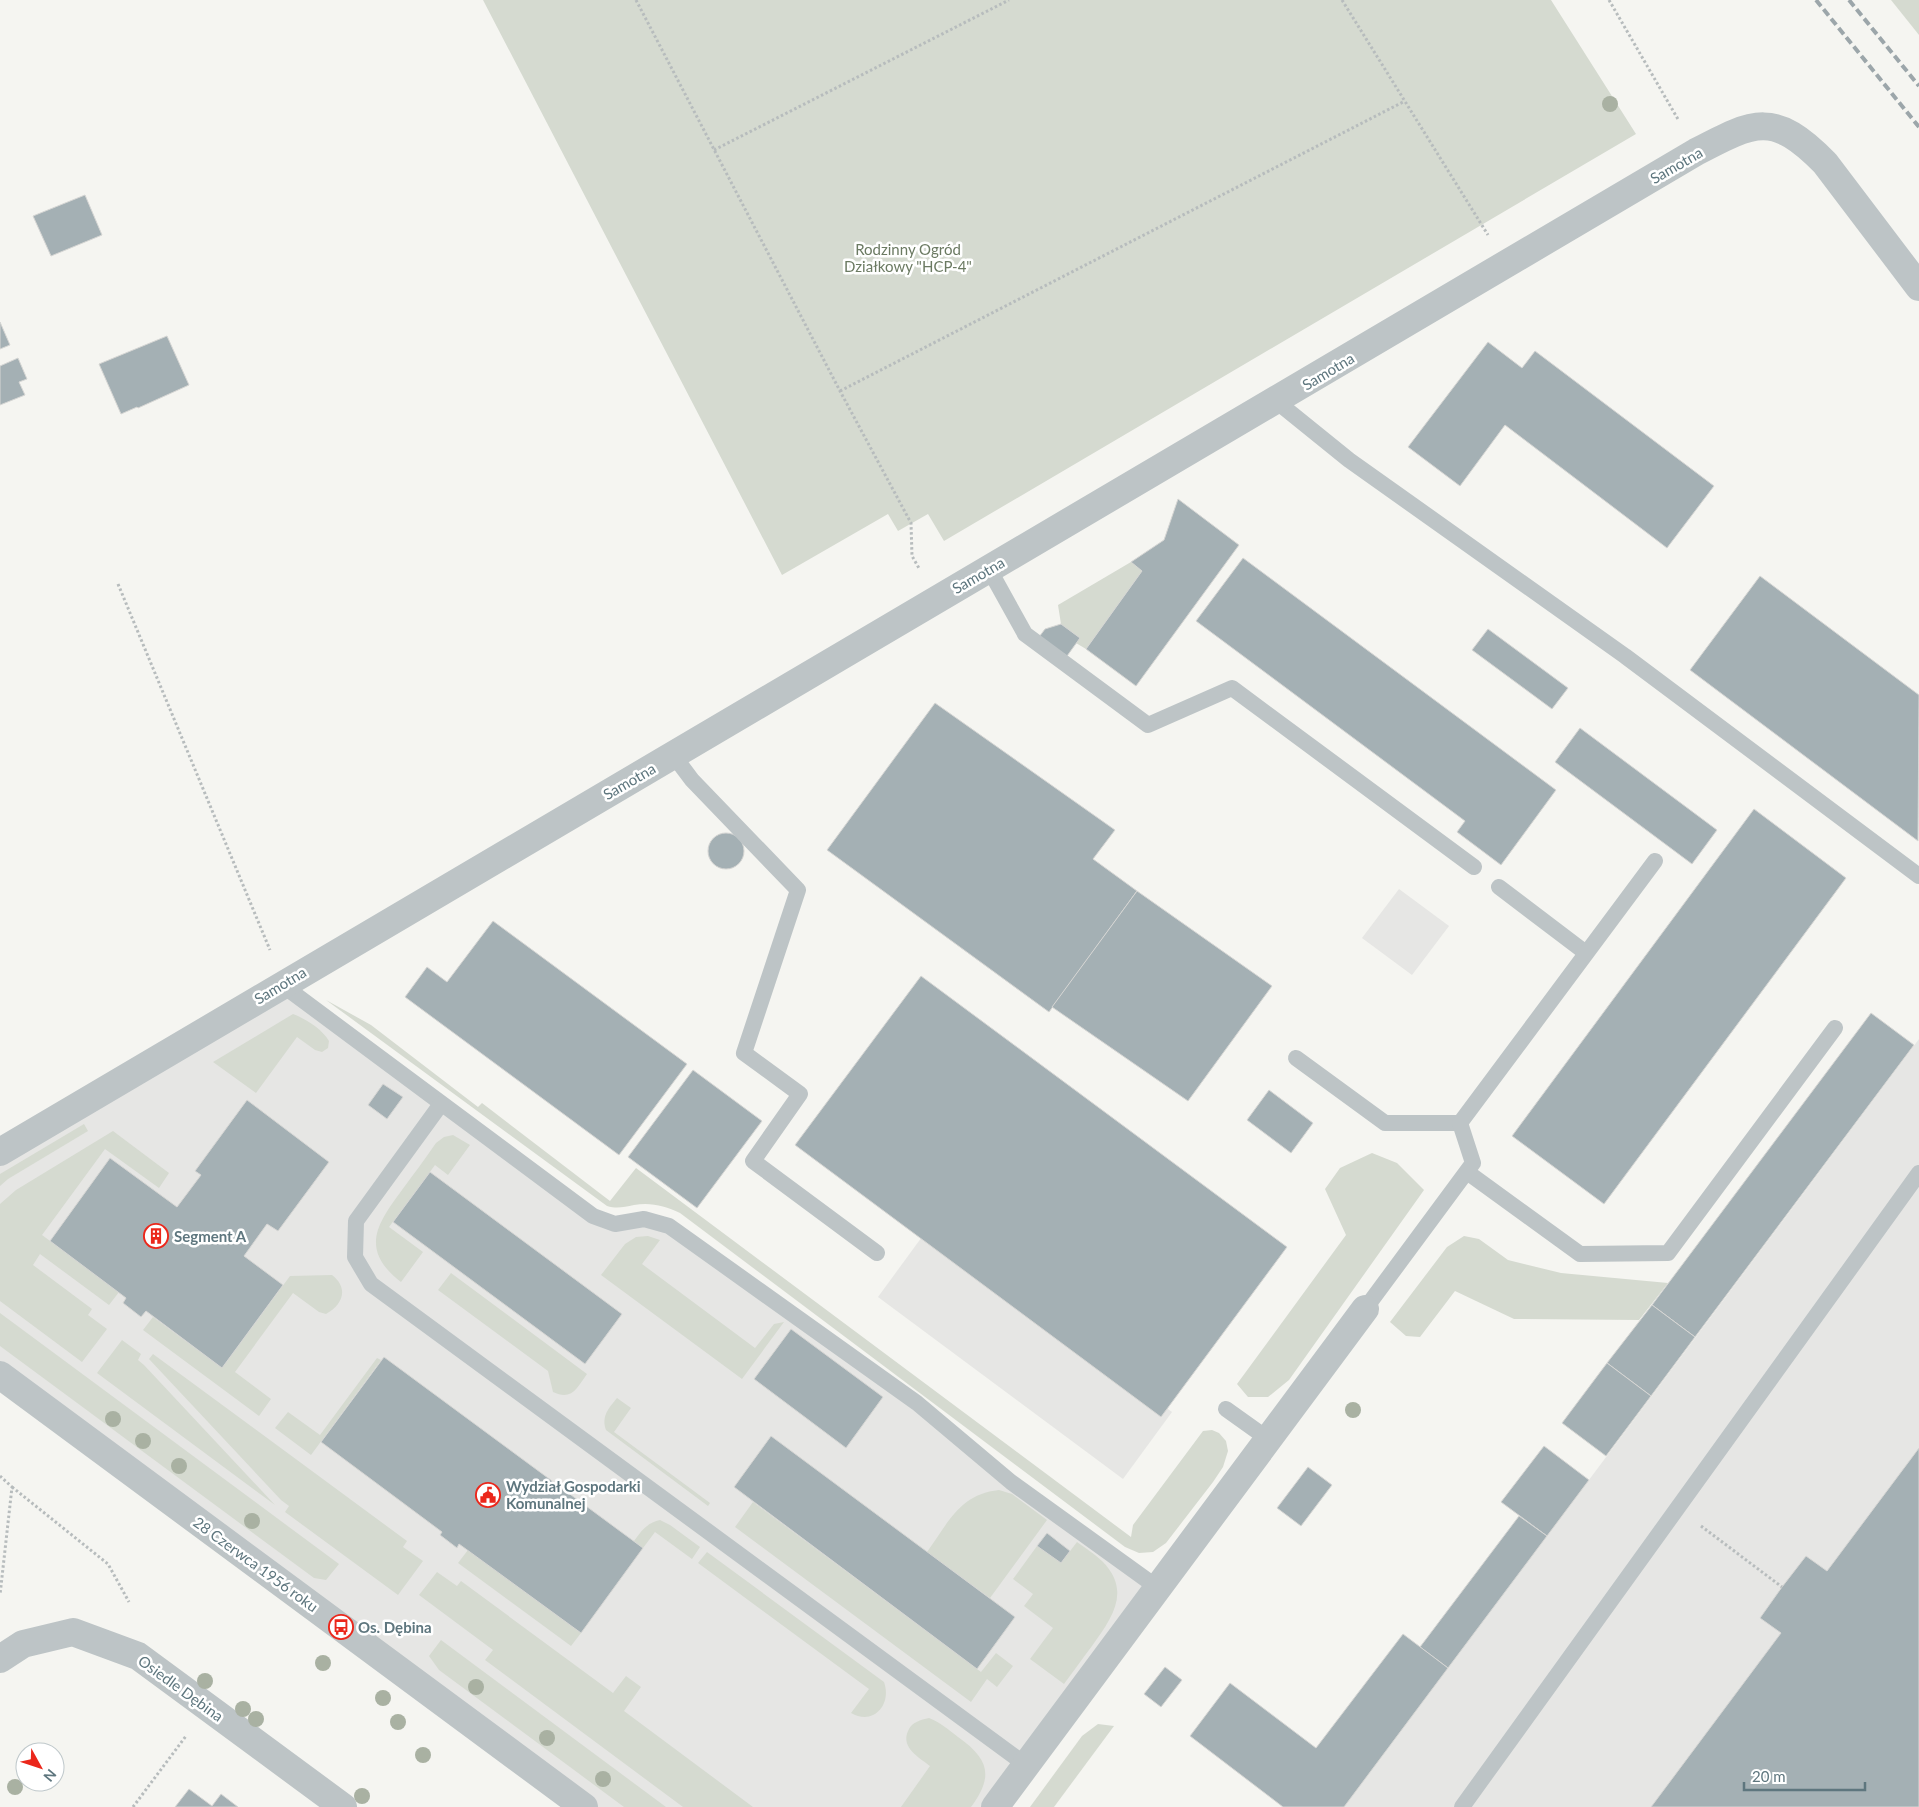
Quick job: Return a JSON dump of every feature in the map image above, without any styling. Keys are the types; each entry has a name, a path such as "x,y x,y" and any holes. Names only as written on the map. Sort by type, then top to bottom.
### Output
{"street":[{"name":"Samotna","path":"0,1152 281,984 674,756 1696,152 1731,134 1757,126 1773,126 1793,135 1809,146 1825,163 1919,287"},
{"path":"995,1807 1365,1309"},
{"name":"28 Czerwca 1956 roku","path":"0,1375 584,1807"},
{"name":"Osiedle Dębina","path":"0,1658 22,1644 73,1632 138,1656 343,1807"}],"lane":[{"path":"1276,401 1349,460 1625,656 1919,876"},
{"path":"989,569 1025,634 1148,725 1232,688 1474,867"},
{"path":"674,756 692,780 798,890 744,1053 800,1094 753,1161 877,1253"},
{"path":"1460,1123 1655,861"},
{"path":"1499,888 1586,953"},
{"path":"281,984 593,1216 615,1224 644,1219 670,1226 917,1403 1011,1482 1158,1588"},
{"path":"1467,1172 1580,1254 1668,1253 1835,1028"},
{"path":"1296,1058 1385,1123 1460,1123"},
{"path":"441,1104 356,1221 355,1257 371,1284 1026,1765"},
{"path":"1365,1309 1473,1163 1460,1123"},
{"path":"1462,1807 1919,1173"},
{"path":"1226,1409 1268,1439"}],"path":[{"path":"636,0 911,524 912,556 937,599"},
{"path":"714,150 1009,0"},
{"path":"1342,0 1507,265"},
{"path":"1609,0 1696,152"},
{"path":"840,391 1405,101"},
{"path":"118,584 269,945 281,984"},
{"path":"0,1476 108,1564 129,1602"},
{"path":"0,1595 12,1487"},
{"path":"1677,1508 1782,1587"},
{"path":"133,1807 208,1708"}],"shaded area":[{"path":"1399,889 1449,926 1412,975 1362,938"},
{"path":"281,984 593,1216 669,1226 1158,1588 995,1807 584,1807 0,1375 0,1152"},
{"path":"1919,1039 1919,1807 1344,1807 1547,1536"},
{"path":"927,1230 1172,1412 1123,1479 878,1297"}],"green space":[{"name":"Rodzinny Ogród Działkowy \"HCP-4\"","path":"483,0 1551,0 1636,134 944,541 928,514 898,531 888,514 782,575"},
{"path":"1891,0 1919,0 1919,35"},
{"path":"1131,562 1142,571 1086,649 1076,643 1080,638 1061,624 1058,605"},
{"path":"326,1000 371,1025 478,1107 482,1103 610,1201 636,1168 1131,1537 1133,1525 1203,1431 1212,1430 1219,1433 1226,1441 1228,1451 1223,1467 1166,1543 1153,1552 1139,1553 1125,1547 680,1213 652,1204 617,1208 607,1206"},
{"path":"293,1014 322,1032 329,1041 328,1048 322,1052 315,1050 297,1037 256,1093 213,1062"},
{"path":"84,1124 88,1131 8,1179 0,1186 0,1174"},
{"path":"113,1131 169,1173 159,1188 105,1149 42,1235 119,1292 109,1305 40,1254 33,1265 92,1309 88,1315 107,1329 82,1362 0,1301 0,1204 16,1190"},
{"path":"453,1135 470,1145 448,1175 435,1165 389,1227 423,1252 401,1282 388,1270 380,1259 376,1248 379,1226 436,1143 444,1137"},
{"path":"1372,1153 1397,1163 1424,1190 1289,1380 1268,1397 1248,1397 1237,1384 1346,1235 1325,1189 1340,1168"},
{"path":"648,1236 660,1240 642,1264 755,1348 774,1324 784,1322 742,1379 601,1275 625,1244 636,1237"},
{"path":"1464,1236 1479,1239 1508,1260 1561,1273 1668,1283 1639,1320 1514,1319 1455,1291 1420,1337 1406,1336 1390,1322 1447,1247"},
{"path":"451,1273 587,1374 577,1388 565,1395 553,1392 548,1371 438,1290"},
{"path":"332,1275 341,1285 342,1296 332,1310 326,1314 319,1312 293,1293 235,1372 271,1399 259,1416 143,1330 153,1317 222,1368 290,1276"},
{"path":"0,1313 339,1564 326,1580 314,1578 0,1346"},
{"path":"122,1340 141,1354 138,1360 275,1505 97,1373"},
{"path":"153,1354 407,1541 403,1547 423,1561 398,1595 285,1512 289,1506 281,1500 149,1359"},
{"path":"377,1358 381,1360 311,1455 275,1428 288,1412 320,1435"},
{"path":"617,1398 631,1408 614,1432 710,1503 708,1506 606,1430 605,1416"},
{"path":"999,1490 1012,1494 1047,1520 990,1598 927,1552 956,1512 965,1504 974,1497"},
{"path":"753,1502 981,1672 996,1653 1013,1666 997,1687 987,1679 971,1702 735,1527"},
{"path":"660,1520 700,1547 692,1559 655,1532 643,1548 634,1541 645,1528"},
{"path":"1077,1542 1099,1558 1111,1572 1116,1583 1117,1594 1112,1615 1064,1684 1030,1659 1053,1628 1024,1606 1033,1594 1013,1579 1037,1546 1061,1563"},
{"path":"468,1550 581,1633 571,1646 458,1563"},
{"path":"707,1552 884,1682 885,1698 879,1711 867,1717 851,1713 869,1689 698,1563"},
{"path":"437,1572 457,1586 461,1581 613,1693 626,1676 641,1687 624,1711 753,1807 683,1807 485,1660 493,1650 419,1595"},
{"path":"441,1640 666,1807 624,1807 439,1670 429,1656"},
{"path":"929,1718 944,1726 968,1745 982,1761 985,1769 983,1786 971,1807 901,1807 930,1766 908,1746 907,1735 913,1725"},
{"path":"1098,1724 1114,1726 1054,1807 1030,1807 1082,1736"}],"building":[{"path":"85,195 102,235 51,256 33,216"},
{"path":"0,322 10,345 0,349"},
{"path":"167,336 189,385 121,414 99,364"},
{"path":"1488,342 1522,368 1535,351 1714,486 1667,548 1505,425 1460,486 1408,447"},
{"path":"18,358 27,379 19,382 25,395 0,405 0,366"},
{"path":"1178,499 1239,545 1136,686 1086,649 1142,571 1131,562 1164,540"},
{"path":"1243,558 1556,790 1501,865 1457,832 1465,821 1196,621"},
{"path":"1760,576 1919,695 1918,841 1690,670"},
{"path":"1061,624 1080,638 1067,656 1039,637 1045,629"},
{"path":"1488,629 1568,688 1552,709 1472,650"},
{"path":"935,703 1115,830 1093,859 1137,891 1049,1012 827,850"},
{"path":"1580,728 1717,830 1692,864 1555,762"},
{"path":"1754,809 1846,878 1604,1204 1512,1136"},
{"path":"726,833 733,834 739,838 743,844 743,858 739,864 733,868 726,869 719,868 713,864 709,858 708,851 709,844 713,838 719,834"},
{"path":"1137,891 1272,986 1188,1101 1052,1007"},
{"path":"493,921 687,1064 619,1155 405,997 427,967 447,982"},
{"path":"921,976 1287,1247 1161,1417 795,1145"},
{"path":"1871,1013 1914,1045 1695,1337 1652,1305"},
{"path":"693,1070 762,1121 697,1208 628,1157"},
{"path":"383,1084 403,1097 387,1119 368,1105"},
{"path":"1269,1090 1313,1123 1291,1153 1247,1120"},
{"name":"Segment A","path":"247,1100 329,1162 278,1231 267,1224 244,1256 283,1285 222,1368 146,1311 141,1317 123,1303 126,1298 50,1241 110,1158 177,1207 201,1175 195,1171"},
{"path":"430,1172 622,1314 585,1364 393,1222"},
{"path":"1652,1305 1695,1337 1651,1396 1607,1363"},
{"path":"791,1329 883,1397 846,1448 754,1379"},
{"path":"384,1357 643,1548 581,1633 459,1544 457,1548 440,1535 442,1532 321,1442"},
{"path":"1607,1363 1651,1396 1606,1456 1562,1423"},
{"path":"771,1436 1015,1617 977,1669 734,1487"},
{"path":"1544,1446 1589,1480 1547,1536 1501,1502"},
{"path":"1919,1448 1919,1807 1651,1807 1781,1633 1760,1618 1782,1587 1806,1556 1827,1571"},
{"path":"1308,1467 1332,1485 1301,1526 1277,1508"},
{"path":"1519,1516 1547,1536 1448,1668 1420,1647"},
{"path":"1047,1533 1070,1551 1061,1563 1037,1546"},
{"path":"1403,1634 1448,1668 1344,1807 1283,1807 1190,1736 1230,1683 1316,1748"},
{"path":"1165,1667 1182,1680 1161,1707 1144,1694"},
{"path":"189,1789 212,1806 221,1794 238,1807 175,1807"}],"railway":[{"path":"1816,0 1919,127"},
{"path":"1849,0 1919,86"}],"place":[{"name":"Segment A","path":"156,1236"},
{"name":"Wydział Gospodarki Komunalnej","path":"488,1495"},
{"name":"Os. Dębina","path":"341,1627"}]}
